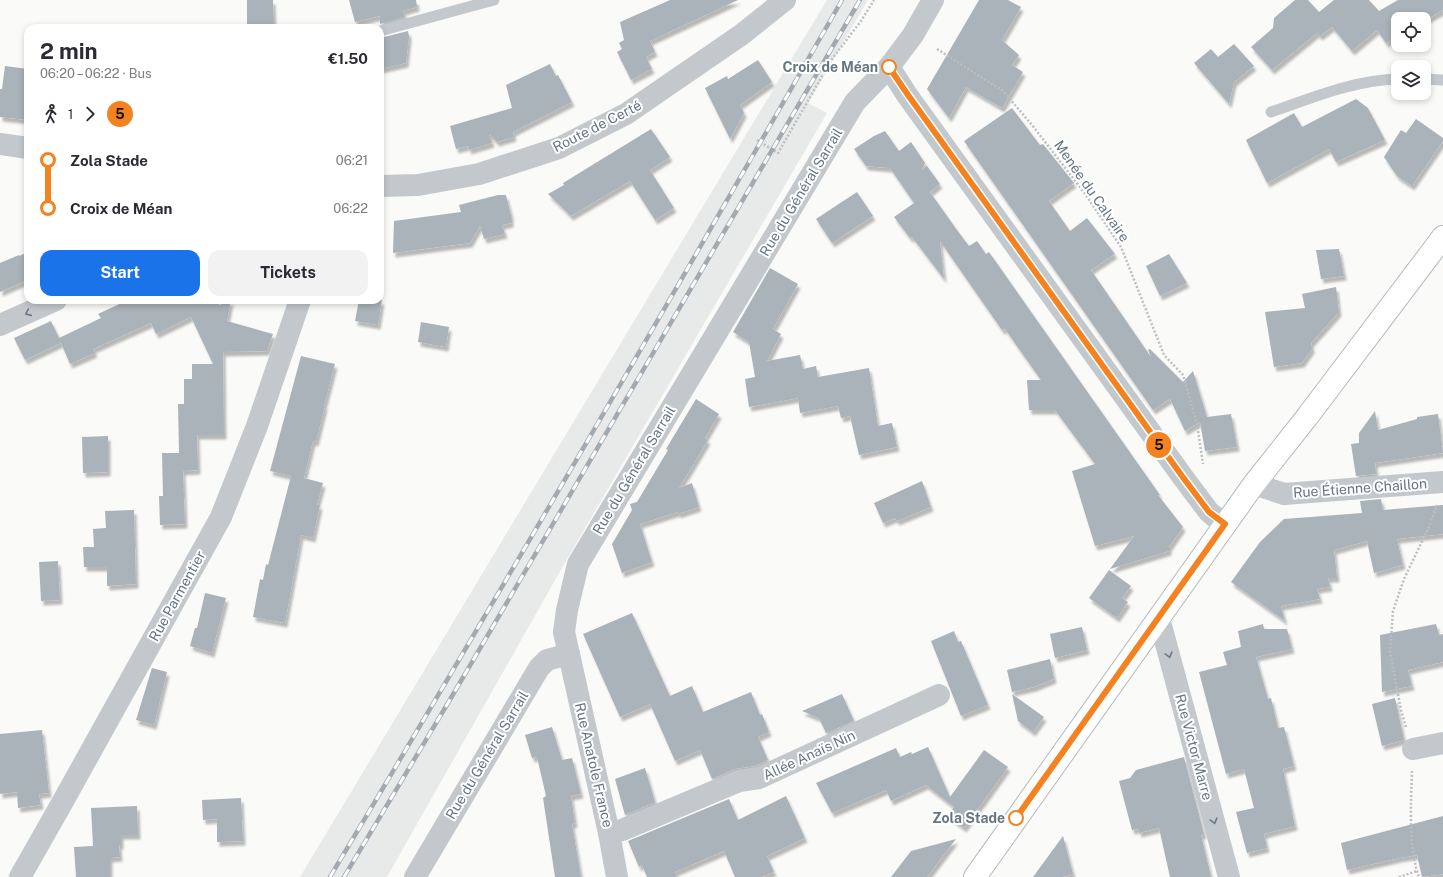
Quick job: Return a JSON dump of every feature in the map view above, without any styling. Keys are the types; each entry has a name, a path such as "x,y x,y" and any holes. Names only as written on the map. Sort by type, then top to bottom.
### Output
{"main road":[{"path":"975,877 1254,484 1314,408 1443,237"}],"street":[{"name":"Rue du Général Sarrail","path":"415,877 539,668 547,660 569,654 564,632 566,610 578,564 855,102 889,67 913,35 932,0"},
{"name":"Route de Certé","path":"384,186 418,185 479,174 559,148 626,114 734,40 771,4"},
{"path":"889,67 1182,476 1209,512 1225,524"},
{"path":"0,144 24,147"},
{"path":"0,325 47,304"},
{"name":"Rue Parmentier","path":"20,877 78,776 221,517 257,426 299,304"},
{"name":"Rue Étienne Chaillon","path":"1254,484 1284,494 1441,491"},
{"name":"Rue Victor Marre","path":"1158,618 1229,877"},
{"name":"Rue Anatole France","path":"569,654 609,833 617,877"},
{"name":"Allée Anaïs Nin","path":"609,833 622,830 739,781 759,778 939,695"},
{"path":"1413,749 1443,743"}],"lane":[{"path":"384,30 494,0"},
{"path":"1431,79 1443,80"},
{"path":"1271,112 1344,88 1391,80"}],"path":[{"path":"757,140 778,153 832,59 861,21 874,0"},
{"name":"Menée du Calvaire","path":"937,49 1004,91 1083,191 1121,247 1164,355 1183,375 1197,424 1203,466"},
{"path":"1419,877 1412,843 1413,749 1401,710 1390,652 1393,611 1404,579 1429,527 1441,491"},
{"path":"1399,877 1417,871"}],"shaded area":[{"path":"827,0 868,0 808,103 827,113 567,559 387,877 300,877"}],"building":[{"path":"247,0 273,0 274,24 247,24"},
{"path":"349,0 416,0 417,7 403,11 405,17 380,24 380,16 355,22"},
{"path":"670,0 738,0 650,41 655,52 646,57 652,69 631,80 617,52 622,49 619,43 624,40 620,22"},
{"path":"979,0 1008,0 1021,7 1002,40 1019,55 1012,65 1023,72 1002,108 966,87 949,118 927,89"},
{"path":"1295,0 1308,0 1319,12 1334,0 1369,0 1379,11 1398,0 1443,0 1443,10 1431,17 1431,12 1391,12 1391,40 1386,43 1377,30 1352,51 1332,27 1320,36 1317,33 1272,70 1251,47 1273,28 1274,18"},
{"path":"408,31 409,36 406,63 384,68 384,37"},
{"path":"1234,44 1254,66 1234,82 1229,104 1194,63 1211,49 1218,57"},
{"path":"758,60 772,82 740,105 744,113 730,139 705,88 727,76 728,79"},
{"path":"550,64 556,76 558,75 572,102 513,132 514,137 497,142 489,134 492,143 469,150 468,146 456,149 450,126 512,108 506,85"},
{"path":"5,66 24,68 24,120 0,117 0,89 2,89"},
{"path":"1356,99 1368,108 1385,140 1336,162 1329,149 1267,183 1246,140 1294,113 1302,127"},
{"path":"1012,108 1040,145 1043,144 1074,183 1049,201 1070,231 1087,218 1115,254 1091,270 1151,357 1148,350 1150,349 1183,382 1193,371 1207,417 1231,414 1237,447 1205,451 1200,422 1185,431 1170,399 1153,410 964,141"},
{"path":"1416,119 1443,138 1443,141 1412,186 1397,176 1384,157 1401,130 1406,133"},
{"path":"651,129 670,157 650,170 674,208 655,220 630,181 571,216 548,194 564,185 563,183"},
{"path":"885,131 899,151 911,142 925,163 921,170 927,166 940,184 930,192 969,246 977,241 986,254 989,252 1160,495 1158,495 1183,527 1169,547 1169,551 1110,569 1134,536 1095,546 1072,471 1095,464 1055,410 1029,410 1027,380 1041,380 1005,329 1002,330 940,241 944,279 912,237 910,238 894,217 914,203 890,168 866,166 854,149"},
{"path":"857,192 873,216 832,243 816,219"},
{"path":"498,195 506,195 511,215 511,223 502,225 505,234 484,239 480,226 470,243 393,253 394,221 461,212 459,205"},
{"path":"1339,249 1344,276 1321,279 1316,250"},
{"path":"24,254 24,282 0,292 0,263"},
{"path":"1169,254 1187,283 1160,296 1146,266"},
{"path":"770,268 798,284 773,329 781,334 767,361 800,355 803,369 816,366 818,377 869,368 878,426 892,423 897,447 859,455 850,416 841,418 838,406 800,413 798,398 749,407 745,379 755,377 749,342 733,332"},
{"path":"1336,287 1339,312 1311,343 1312,349 1302,363 1274,367 1265,312 1305,308 1302,294"},
{"path":"119,304 230,304 227,321 273,334 267,351 223,352 224,435 197,435 198,470 183,471 185,524 160,525 159,496 163,496 162,453 179,453 178,404 184,404 184,379 192,379 192,364 213,364 191,317 156,334 151,323 93,349 95,353 70,364 61,343 25,360 14,338 51,321 59,338 101,318 98,314"},
{"path":"358,304 381,304 378,325 355,321"},
{"path":"421,322 449,327 446,347 418,342"},
{"path":"301,356 335,364 316,442 313,441 304,478 323,483 317,505 320,505 313,538 301,535 285,623 253,617 260,579 263,580 266,564 268,565 291,476 270,471"},
{"path":"696,399 719,414 705,438 708,440 679,488 692,483 699,507 640,524 652,562 622,573 612,544 632,510 630,504 637,502"},
{"path":"1375,411 1378,430 1417,419 1417,417 1438,414 1443,453 1375,463 1376,474 1356,476 1351,444 1359,443 1359,433"},
{"path":"108,436 108,472 83,473 82,437"},
{"path":"922,481 931,507 897,521 895,518 883,523 874,503"},
{"path":"1381,499 1383,510 1443,505 1443,534 1397,539 1403,565 1374,573 1367,541 1334,550 1337,578 1328,578 1330,587 1317,589 1320,599 1281,606 1285,621 1231,582 1260,542 1284,519 1362,513 1360,501"},
{"path":"134,510 136,584 107,586 107,567 84,567 83,547 94,547 93,529 106,528 105,511"},
{"path":"58,561 60,600 41,601 39,562"},
{"path":"1109,570 1131,586 1122,598 1128,602 1117,618 1089,598"},
{"path":"205,593 226,598 212,653 190,646 195,628 197,628"},
{"path":"632,613 670,696 692,686 703,712 751,692 760,715 762,714 769,732 758,737 768,760 755,766 734,769 712,779 700,750 675,761 650,704 620,717 583,634"},
{"path":"1263,624 1264,629 1287,629 1292,649 1256,657 1268,699 1271,698 1278,728 1284,727 1294,766 1283,769 1295,826 1264,834 1267,848 1247,853 1236,812 1254,808 1244,769 1226,774 1199,672 1227,665 1223,652 1241,647 1238,631"},
{"path":"1436,624 1439,635 1443,634 1443,662 1408,670 1412,686 1382,692 1380,635"},
{"path":"1082,627 1087,650 1055,658 1050,634"},
{"path":"954,631 958,642 961,641 988,705 961,716 931,641"},
{"path":"1050,659 1054,679 1034,687 1012,692 1007,670"},
{"path":"152,668 167,672 154,725 136,720"},
{"path":"842,694 854,721 826,733 819,718 802,711"},
{"path":"1012,694 1044,717 1033,732 1018,721"},
{"path":"1395,698 1404,740 1382,746 1372,704"},
{"path":"552,727 562,760 572,758 581,794 571,796 575,823 572,824 581,877 555,877 543,798 546,796 537,757 532,758 525,735"},
{"path":"42,730 49,793 39,794 41,805 18,808 17,792 0,794 0,734"},
{"path":"928,747 950,797 984,750 1008,767 964,828 948,816 954,807 926,785 891,801 886,790 832,813 816,783 896,748 900,757 911,752 912,754"},
{"path":"1184,757 1204,834 1201,835 1211,877 1170,877 1159,828 1139,833 1138,829 1132,830 1119,781 1130,778 1136,770"},
{"path":"645,768 655,802 625,815 615,779"},
{"path":"786,796 805,838 767,856 774,872 762,877 735,877 724,851 675,872 677,877 647,877 642,865 639,867 628,841 729,799 738,820"},
{"path":"241,798 243,841 217,842 217,819 203,820 202,800"},
{"path":"137,806 138,835 121,835 121,845 119,845 120,857 110,858 110,877 76,877 74,847 93,846 91,808"},
{"path":"1443,816 1443,874 1422,877 1417,855 1347,870 1341,843"},
{"path":"1063,836 1073,874 1062,877 1033,877"},
{"path":"956,839 927,877 891,877 911,851"}],"railway":[{"path":"330,877 588,440 842,0"},
{"path":"344,877 448,703 860,0"}],"bus line":[{"name":"5","path":"889,67 1182,476 1209,512 1225,524 1016,818"}],"place":[{"name":"Croix de Méan","path":"889,67"},
{"name":"Zola Stade","path":"1016,818"}]}
